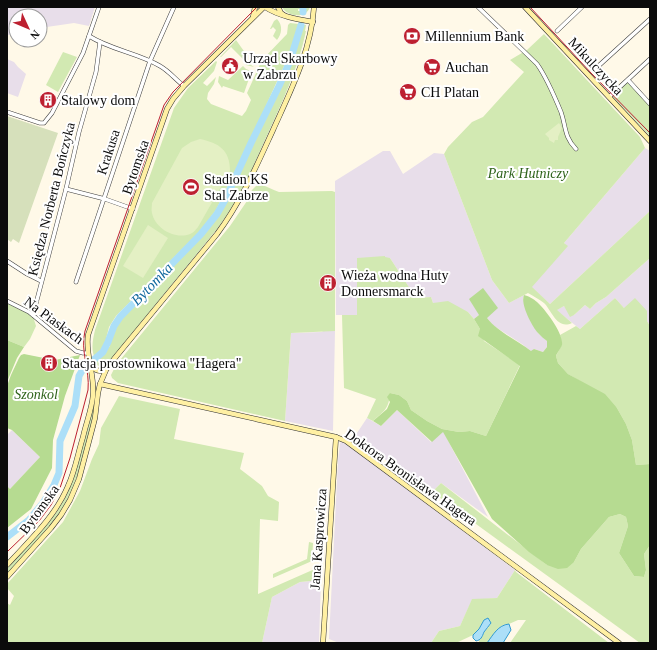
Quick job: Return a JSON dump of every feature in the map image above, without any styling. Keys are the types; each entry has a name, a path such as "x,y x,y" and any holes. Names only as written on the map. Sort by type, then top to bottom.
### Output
{"street":[{"path":"7,112 40,123 44,123 46,121 52,113 79,61 100,7"},
{"name":"Krakusa","path":"76,282 150,61 174,7"},
{"path":"252,19 255,7"},
{"name":"Bytomska","path":"7,565 49,518 66,492 72,477 92,401 93,389 87,342 90,330 167,109 184,86 265,7 275,13 313,22"},
{"path":"278,7 285,16"},
{"name":"Bytomska","path":"7,578 52,528 61,516 72,496 79,479 97,411 100,384 108,367 217,234 238,203 296,78 308,44 313,22 314,7"},
{"path":"478,7 537,64 544,74 561,113 568,138 576,149"},
{"name":"Mikulczycka","path":"525,7 650,141"},
{"path":"557,30 582,7"},
{"path":"594,70 650,19"},
{"path":"89,36 100,42 150,61 161,67 184,86"},
{"name":"Księdza Norberta Bończyka","path":"33,315 66,189 79,132 96,72 100,42"},
{"path":"609,97 650,59"},
{"path":"628,80 650,104"},
{"path":"66,189 104,199 133,209"},
{"path":"7,261 41,281"},
{"name":"Na Piaskach","path":"7,301 33,315 76,351 88,354"},
{"path":"91,368 101,371 108,367"},
{"name":"Bytomska","path":"91,368 100,384"},
{"path":"105,374 105,379 112,386"},
{"name":"Bytomska","path":"93,389 97,384 100,384"},
{"name":"Doktora Bronisława Hagera","path":"100,384 336,437 346,441 619,643"},
{"name":"Jana Kasprowicza","path":"323,643 336,437"}],"shaded area":[{"path":"7,7 95,7 89,26 74,23 48,27 48,8 8,8 7,35"},
{"path":"7,59 14,62 26,74 18,97 7,93"},
{"path":"645,148 650,151 650,211 550,304 531,287 567,246 564,243"},
{"path":"383,151 390,151 403,174 434,153 444,154 492,280 509,303 524,295 523,298 538,333 547,341 547,347 543,352 534,349 532,352 494,326 487,318 479,315 474,319 468,312 433,303 431,297 416,298 390,258 357,315 336,315 335,181"},
{"path":"650,258 650,326 647,321 624,308 615,298 580,329 556,310 564,306 574,315 585,305 590,309 606,297"},
{"path":"335,331 333,431 285,421 291,333"},
{"path":"397,410 431,442 443,431 488,517 441,483 432,492 391,464 355,436 367,418 381,426"},
{"path":"12,430 40,457 10,489 7,486 7,435"},
{"path":"343,441 515,570 497,598 472,600 460,626 439,631 431,643 339,643 329,639 338,461 340,443"},
{"path":"321,580 319,643 262,643 272,597 300,582"}],"green space":[{"path":"282,7 301,7 298,11 305,13 301,15 292,15"},
{"path":"306,7 310,7 308,11 305,13"},
{"path":"277,19 281,30 277,40 273,36 276,30 273,27 270,29 274,21"},
{"path":"290,23 299,24 297,34 259,121 216,210 201,230 116,316 109,327 104,347 94,356 92,346 95,330 174,108 188,88 216,61 214,71 203,83 207,86 216,77 214,84 208,93 207,99 211,104 242,116 251,100 247,93 262,60 287,34 288,25"},
{"path":"303,25 306,25 306,31 303,45 288,87 238,197 217,229 107,364 101,367 97,365 95,362 110,346 111,335 118,322 194,245 213,223 227,200 293,58"},
{"name":"Park Hutniczy","path":"544,34 640,137 645,148 564,243 568,246 532,287 550,304 650,211 650,258 606,297 590,309 585,305 570,317 564,306 557,310 572,323 567,324 562,324 555,319 544,303 528,293 509,303 492,280 444,154 448,147 472,122 483,117 524,72 510,60 527,50"},
{"path":"236,40 246,54 248,63 254,67 246,65 243,59 231,47 220,57"},
{"path":"63,52 77,57 58,92 46,85"},
{"path":"243,66 251,71 244,93 223,86 222,88 218,82 219,76 228,80"},
{"path":"629,82 650,104 650,136 613,97 626,83"},
{"path":"7,116 58,133 19,243 13,239 11,242 7,239"},
{"path":"559,123 562,128 558,140 555,140 554,143 549,140 545,134"},
{"name":"Stadion KS Stal Zabrze","path":"200,139 218,145 226,153 230,171 198,227 192,233 180,236 168,232 157,224 152,213 152,203 182,148 191,142"},
{"path":"261,185 279,192 335,192 335,331 291,333 285,421 118,383 112,378 111,375 116,365 230,226 247,201 252,190 256,186"},
{"path":"148,225 168,238 143,278 123,266"},
{"path":"385,256 390,258 416,298 431,297 433,303 448,301 468,312 480,329 484,341 520,365 486,436 470,431 459,432 442,429 411,410 407,401 399,395 390,393 387,406 373,421 367,418 376,399 344,388 342,315 357,315 357,258"},
{"path":"483,288 498,308 487,318 491,323 531,351 534,349 543,352 547,347 547,341 538,333 530,320 525,309 523,299 524,295 533,299 540,305 557,328 562,340 562,345 556,356 558,363 568,374 605,394 617,408 626,424 632,440 636,465 650,464 650,545 644,554 646,570 644,577 634,576 619,553 628,526 626,517 620,514 609,517 581,549 574,562 567,568 558,569 547,565 529,552 492,519 443,432 432,442 397,410 381,426 373,421 387,409 390,402 387,397 390,393 399,395 407,401 411,410 442,429 459,432 470,431 486,436 520,366 478,336 480,329 474,319 479,315 469,299"},
{"path":"615,298 624,308 635,298 647,311 647,321 650,326 650,464 636,465 632,440 626,424 617,408 568,374 558,363 556,356 562,344 560,335 576,326 580,329"},
{"path":"7,301 32,313 36,326 30,339 24,347 7,340"},
{"name":"Szonkol","path":"7,340 24,347 17,358 7,382"},
{"name":"Szonkol","path":"24,354 44,358 43,366 54,367 55,360 80,355 65,396 53,440 52,468 31,509 7,528 7,486 10,489 40,457 12,430 7,428 7,386 19,358"},
{"path":"119,396 180,409 174,439 244,453 240,469 262,486 268,496 279,502 278,521 260,519 258,594 317,568 320,569 318,574 321,580 300,582 272,597 262,643 7,643 7,603 10,605 14,596 7,588 7,584 63,522 80,491 99,444 101,428"},
{"path":"93,407 95,407 78,474 65,504 53,523 7,574 7,569 49,522 66,496 75,473"},
{"path":"441,483 547,565 574,562 581,549 609,517 620,514 626,517 628,526 619,553 634,576 644,577 646,570 644,554 650,545 650,643 640,643 432,492"},
{"path":"309,542 313,543 312,561 273,578 273,574 307,559"},
{"path":"515,570 609,643 510,643 526,620 518,620 503,625 487,643 479,643 479,640 491,624 484,620 479,629 473,635 456,643 431,643 439,631 460,626 472,599 497,598"}],"water":[{"path":"488,618 491,623 481,638 476,641 473,638 473,635 479,629 484,620"},
{"path":"509,624 511,630 503,643 487,643 499,628"}],"waterway":[{"name":"Bytomka","path":"303,7 303,12"},
{"name":"Bytomka","path":"7,537 29,520 43,503 54,485 59,473 60,441 75,406 79,376 83,369 103,352 114,326 120,317 201,234 217,214 279,86 290,61 301,25"}],"tram line":[{"path":"7,552 39,521 51,505 60,488 70,458 88,390 88,375 84,353 85,331 164,105 173,92 257,7"},
{"path":"530,7 591,73 650,133"}],"place":[{"name":"Millennium Bank","path":"412,36"},
{"name":"Urząd Skarbowy w Zabrzu","path":"230,66"},
{"name":"Auchan","path":"432,67"},
{"name":"CH Platan","path":"408,92"},
{"name":"Stalowy dom","path":"48,100"},
{"name":"Stadion KS Stal Zabrze","path":"191,187"},
{"name":"Wieża wodna Huty Donnersmarck","path":"328,283"},
{"name":"Stacja prostownikowa \"Hagera\"","path":"49,363"}]}
